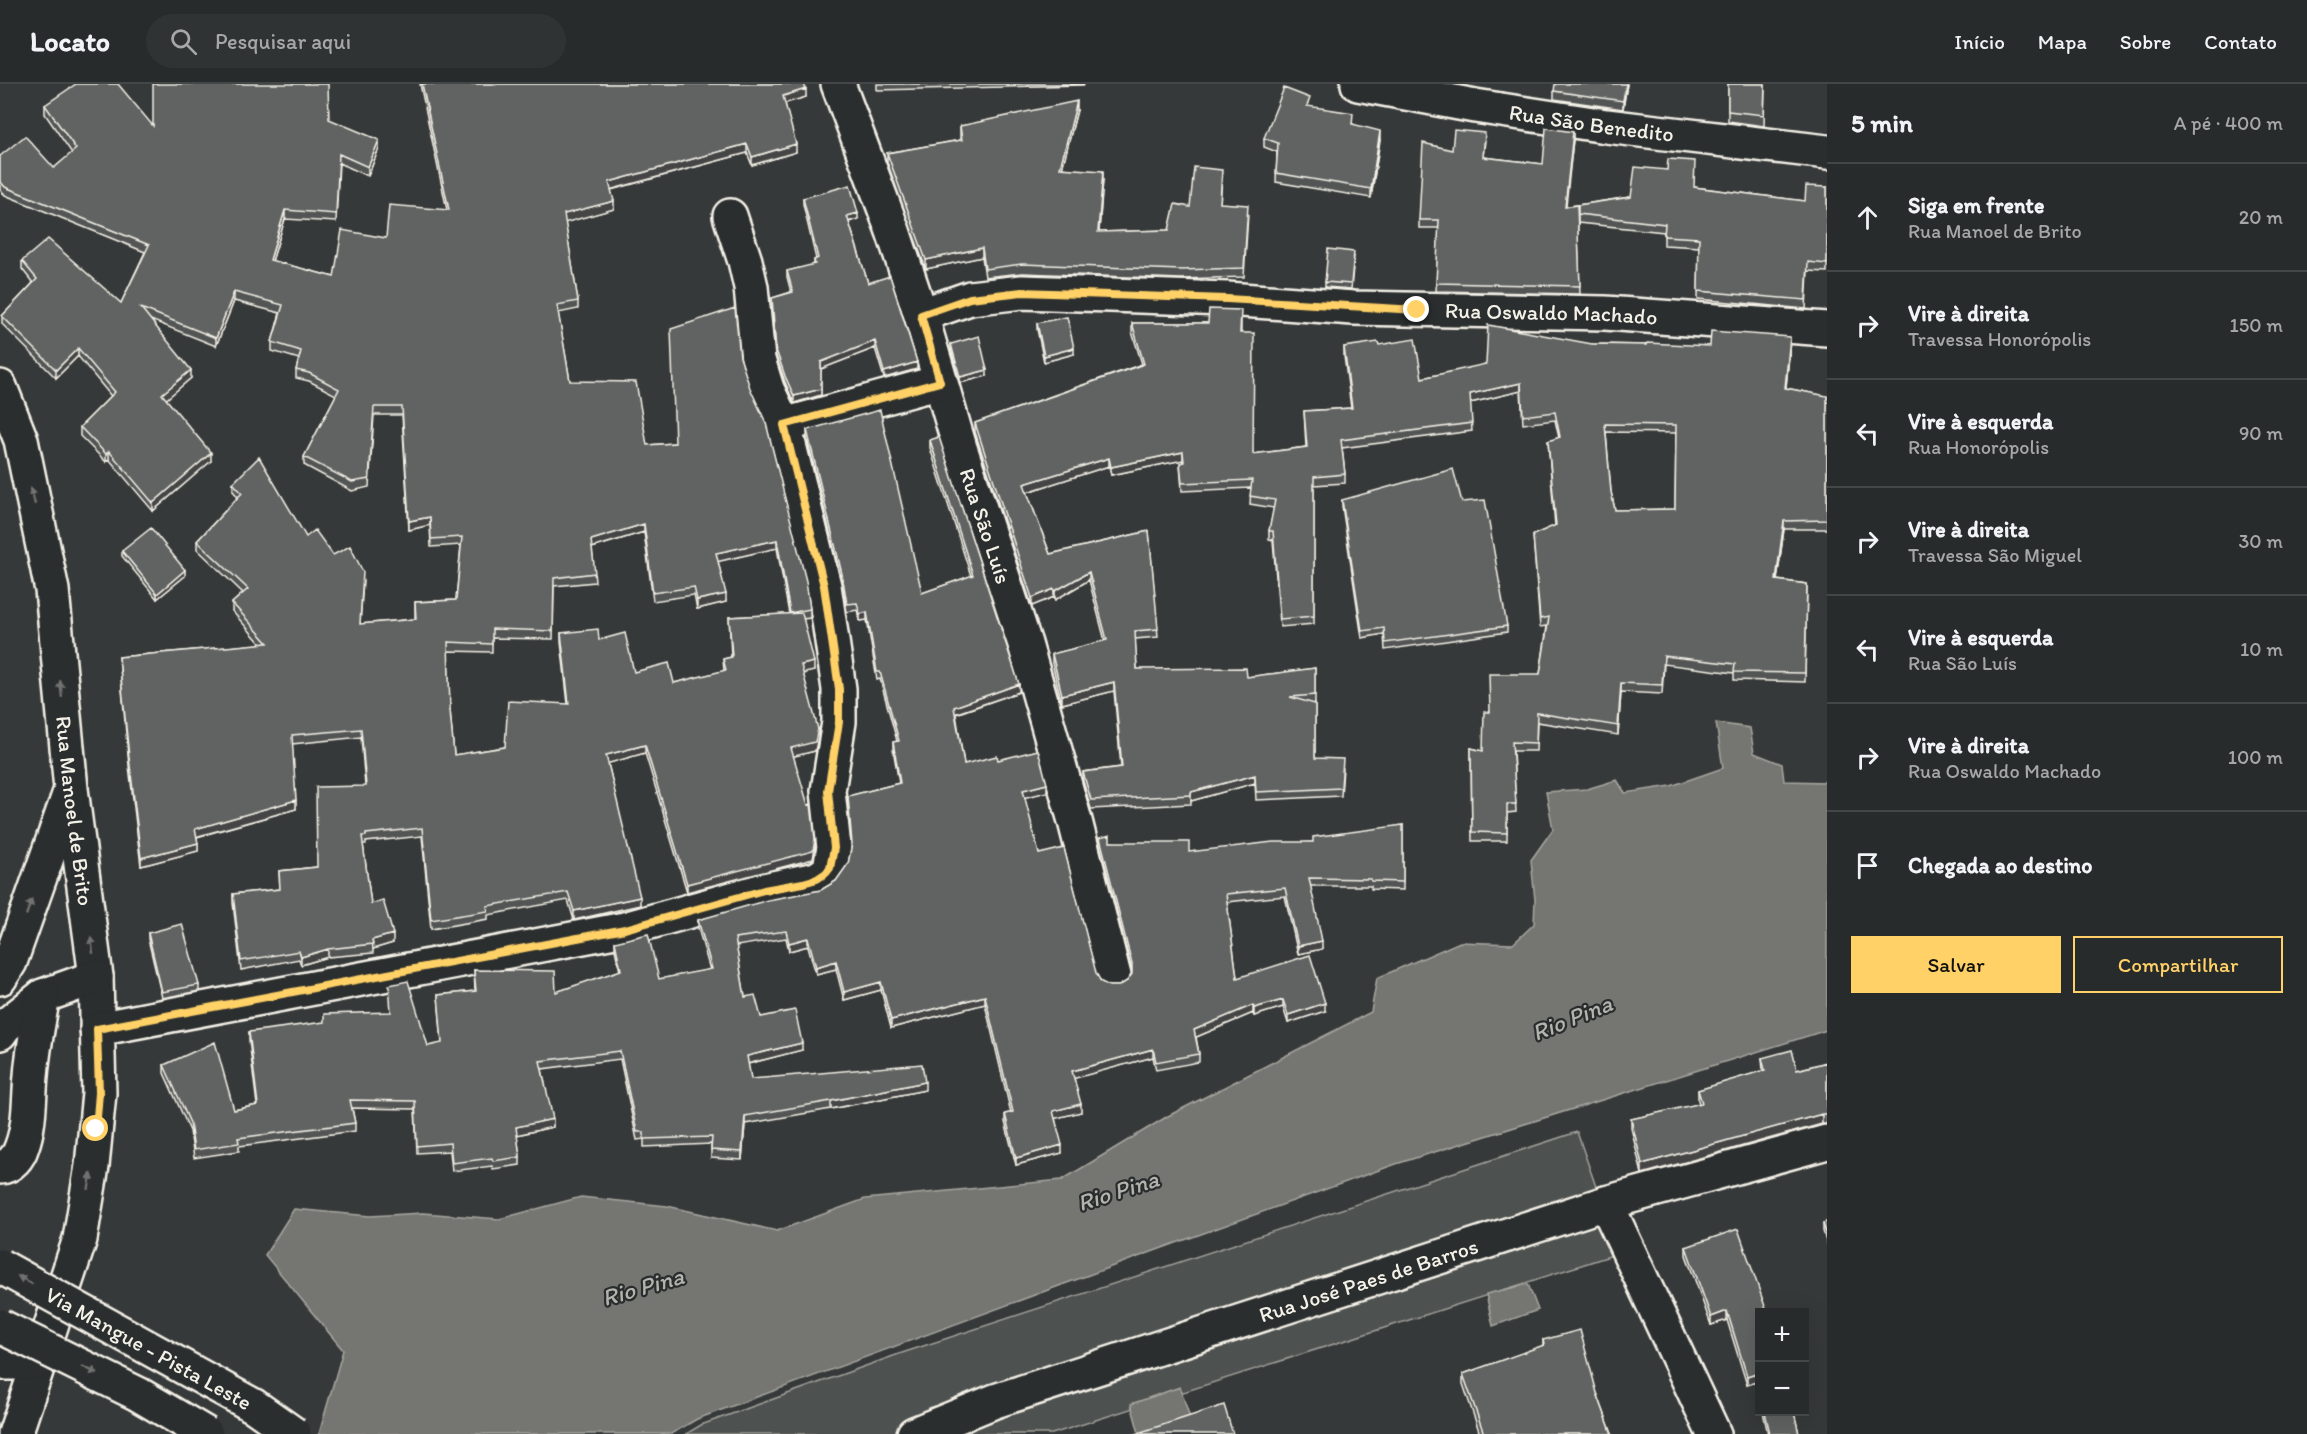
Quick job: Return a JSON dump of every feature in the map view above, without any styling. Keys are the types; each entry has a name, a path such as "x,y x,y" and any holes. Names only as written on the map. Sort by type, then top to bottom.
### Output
{"street":[{"name":"Rua São Luís","path":"838,84 893,231 921,315 940,382 1024,644 1075,821 1114,976"},
{"name":"Rua São Benedito","path":"1358,84 1475,106 1606,126 1827,152"},
{"path":"97,1029 625,929 764,890 817,879 830,868 834,848 828,791 839,722 839,689 824,586 784,425 766,389 758,360 745,261 730,216"},
{"name":"Rua Oswaldo Machado","path":"921,315 970,298 1022,292 1227,299 1353,308 1605,313 1827,329"},
{"path":"784,425 940,382"},
{"name":"Rua Manoel de Brito","path":"0,387 21,440 50,579 71,789 96,977 99,1093 93,1166 80,1239 15,1434"},
{"path":"0,978 10,962 71,789"},
{"path":"0,1034 5,1026 43,996 96,977"},
{"path":"0,1167 6,1167 15,1159 22,1147 27,1127 34,1041 43,996"},
{"name":"Rua José Paes de Barros","path":"914,1434 995,1401 1606,1203 1827,1142"},
{"path":"1606,1203 1714,1434"},
{"name":"Via Mangue - Pista Leste","path":"0,1266 254,1406 294,1434"},
{"path":"0,1326 138,1394 206,1434"},
{"path":"0,1362 38,1363"}],"shaded area":[{"path":"1577,1132 1619,1253 1052,1434 686,1434 701,1425 899,1354"}],"water":[{"name":"Rio Pina","path":"1716,723 1750,728 1754,753 1782,764 1784,781 1827,782 1827,1030 1396,1164 697,1419 671,1434 319,1434 343,1350 265,1255 294,1209 370,1216 423,1213 499,1219 581,1197 667,1206 777,1231 865,1199 1062,1180 1168,1116 1371,1012 1377,978 1460,942 1513,944 1534,924 1535,900 1531,860 1553,829 1546,792 1587,789 1617,780 1625,793 1671,786 1723,768"},
{"path":"1528,1284 1538,1310 1493,1326 1486,1294"},
{"path":"1180,1387 1190,1418 1139,1433 1131,1404"}],"building":[{"path":"76,84 118,84 153,126 153,84 328,84 329,119 379,140 368,167 339,154 336,214 285,210 270,260 334,277 342,230 386,238 389,205 449,210 422,84 804,84 806,89 783,96 796,144 752,157 747,144 609,182 614,201 564,214 578,301 557,305 570,381 636,382 647,445 675,443 671,329 735,308 740,357 750,388 766,423 806,581 810,609 790,613 777,540 716,553 726,594 697,600 694,587 653,593 644,524 591,540 595,573 554,578 553,631 492,629 492,644 448,642 454,755 505,747 508,701 569,704 561,633 598,629 599,640 625,633 634,672 669,663 674,683 726,670 723,659 732,657 729,617 802,613 814,662 801,665 818,729 815,742 791,748 808,805 811,804 815,839 813,851 687,884 645,745 606,755 640,897 574,911 568,892 487,906 488,911 431,920 422,828 366,834 362,836 371,904 383,900 393,934 372,940 373,944 328,949 301,957 299,951 241,961 233,894 280,889 279,871 317,867 316,787 366,786 361,729 292,735 296,800 195,829 198,843 141,858 119,657 268,643 232,603 248,589 197,541 242,493 233,483 259,457 306,537 315,530 333,555 350,546 363,572 360,624 416,619 415,602 456,600 462,537 431,539 430,517 409,521 402,407 374,407 369,479 352,482 304,457 339,389 309,373 296,370 301,351 272,342 283,305 234,292 216,338 141,308 191,370 162,394 211,453 153,503 109,451 106,454 80,427 115,392 78,348 56,370 2,316 37,279 22,261 48,239 121,303 149,245 5,187 0,181 0,156 25,136 54,168 76,149 45,105"},
{"path":"1555,84 1626,84 1623,101 1554,91"},
{"path":"1728,84 1765,84 1764,115 1728,111"},
{"path":"1284,88 1310,98 1307,106 1353,113 1352,124 1380,131 1371,189 1276,173 1278,143 1264,138"},
{"path":"1077,101 1060,168 1103,171 1098,232 1169,230 1175,204 1190,207 1194,167 1222,170 1220,203 1248,205 1244,268 1181,270 1022,264 985,269 982,248 926,260 887,153 962,140 960,126"},
{"path":"1546,128 1573,132 1565,207 1577,205 1580,286 1436,283 1439,220 1419,220 1423,143 1452,150 1454,130 1485,133 1483,157 1543,164"},
{"path":"1668,159 1695,161 1694,187 1805,201 1806,186 1827,187 1827,264 1808,262 1806,300 1698,291 1699,238 1664,236 1665,224 1578,214 1578,205 1631,197 1635,167 1667,170"},
{"path":"850,185 858,213 847,216 868,283 890,276 917,362 884,372 875,341 821,362 821,389 794,396 776,350 772,298 793,292 787,271 815,264 814,260 818,258 803,198"},
{"path":"1328,249 1354,252 1351,284 1325,282"},
{"path":"1209,309 1241,310 1240,333 1254,333 1253,454 1307,447 1304,411 1352,408 1344,347 1378,342 1379,345 1415,339 1422,378 1486,364 1488,325 1592,344 1646,345 1647,343 1710,346 1711,331 1790,337 1785,388 1827,396 1827,520 1784,521 1776,580 1807,584 1805,673 1734,672 1735,664 1664,656 1662,685 1621,683 1618,726 1537,713 1536,743 1512,742 1516,804 1507,804 1507,833 1472,832 1471,748 1483,751 1484,712 1490,712 1489,674 1540,674 1549,617 1540,619 1533,535 1556,525 1548,441 1560,437 1555,412 1523,416 1521,383 1470,394 1472,423 1341,440 1345,474 1314,477 1314,616 1280,619 1273,531 1269,531 1275,500 1250,496 1252,480 1182,483 1180,463 1184,462 1183,452 1111,467 1109,458 1024,484 1050,554 1149,531 1158,629 1135,631 1137,669 1246,668 1247,677 1315,668 1315,695 1290,697 1315,704 1315,758 1343,759 1341,788 1256,792 1255,775 1191,792 1191,795 1091,800 1083,772 1122,767 1114,682 1062,695 1052,654 1107,640 1089,572 1055,591 1054,589 1032,598 975,423 1144,364 1132,323 1208,323","holes":["1605,424 1676,425 1675,509 1615,510 1611,492"]},
{"path":"1067,317 1074,348 1044,356 1037,323"},
{"path":"979,336 987,370 960,377 951,344"},
{"path":"880,410 922,593 973,575 930,440 939,437 1019,684 954,707 964,764 997,756 998,760 1038,750 1047,784 1023,790 1039,854 1064,848 1096,973 1101,982 1109,986 1119,986 1132,974 1132,964 1100,838 1110,835 1110,842 1189,842 1189,852 1273,842 1313,842 1313,837 1403,825 1403,882 1309,878 1322,941 1298,946 1285,888 1226,894 1237,978 1310,955 1325,1003 1288,1015 1283,1000 1254,1008 1253,1005 1194,1030 1199,1054 1156,1062 1153,1049 1072,1071 1081,1104 1053,1111 1062,1145 1016,1158 1005,1114 1013,1112 985,996 891,1020 881,982 844,992 836,961 816,967 808,938 789,943 786,931 735,938 745,997 755,995 761,1017 795,1010 802,1043 747,1056 751,1079 922,1064 925,1082 745,1116 742,1152 711,1150 712,1137 644,1139 644,1132 637,1132 620,1051 540,1061 553,1119 516,1127 520,1157 452,1163 450,1143 417,1146 415,1101 350,1100 355,1123 238,1138 239,1143 194,1150 190,1123 164,1065 215,1042 234,1110 258,1105 249,1032 324,1022 324,1014 391,1012 389,985 408,981 428,1046 442,1043 438,995 476,991 474,970 555,971 556,992 621,970 615,942 648,934 659,979 712,969 698,920 768,900 821,890 836,881 848,864 852,844 848,796 900,783 893,742 899,741 880,672 877,672 867,612 860,614 857,603 847,604 842,574 807,430"},
{"path":"1453,469 1462,502 1485,500 1507,626 1385,643 1384,628 1362,631 1342,500"},
{"path":"151,528 185,570 157,594 122,551"},
{"path":"182,924 199,985 162,992 148,933"},
{"path":"1792,1050 1797,1070 1827,1062 1827,1114 1642,1164 1631,1119 1702,1103 1698,1090 1765,1070 1762,1058"},
{"path":"1827,1222 1827,1237 1823,1223"},
{"path":"1738,1229 1766,1308 1755,1308 1755,1373 1747,1376 1727,1311 1711,1317 1686,1247"},
{"path":"1580,1330 1597,1393 1612,1434 1484,1434 1463,1374 1544,1345 1543,1340"},
{"path":"1224,1405 1233,1434 1135,1434"},
{"path":"1766,1416 1795,1416 1799,1434 1770,1434"}],"route":[{"path":"96,1129 99,1093 97,1029 625,929 764,890 803,883 817,879 826,873 830,868 834,848 828,791 839,722 839,689 824,586 784,425 940,382 921,315 970,298 1022,292 1227,299 1417,310"}]}
